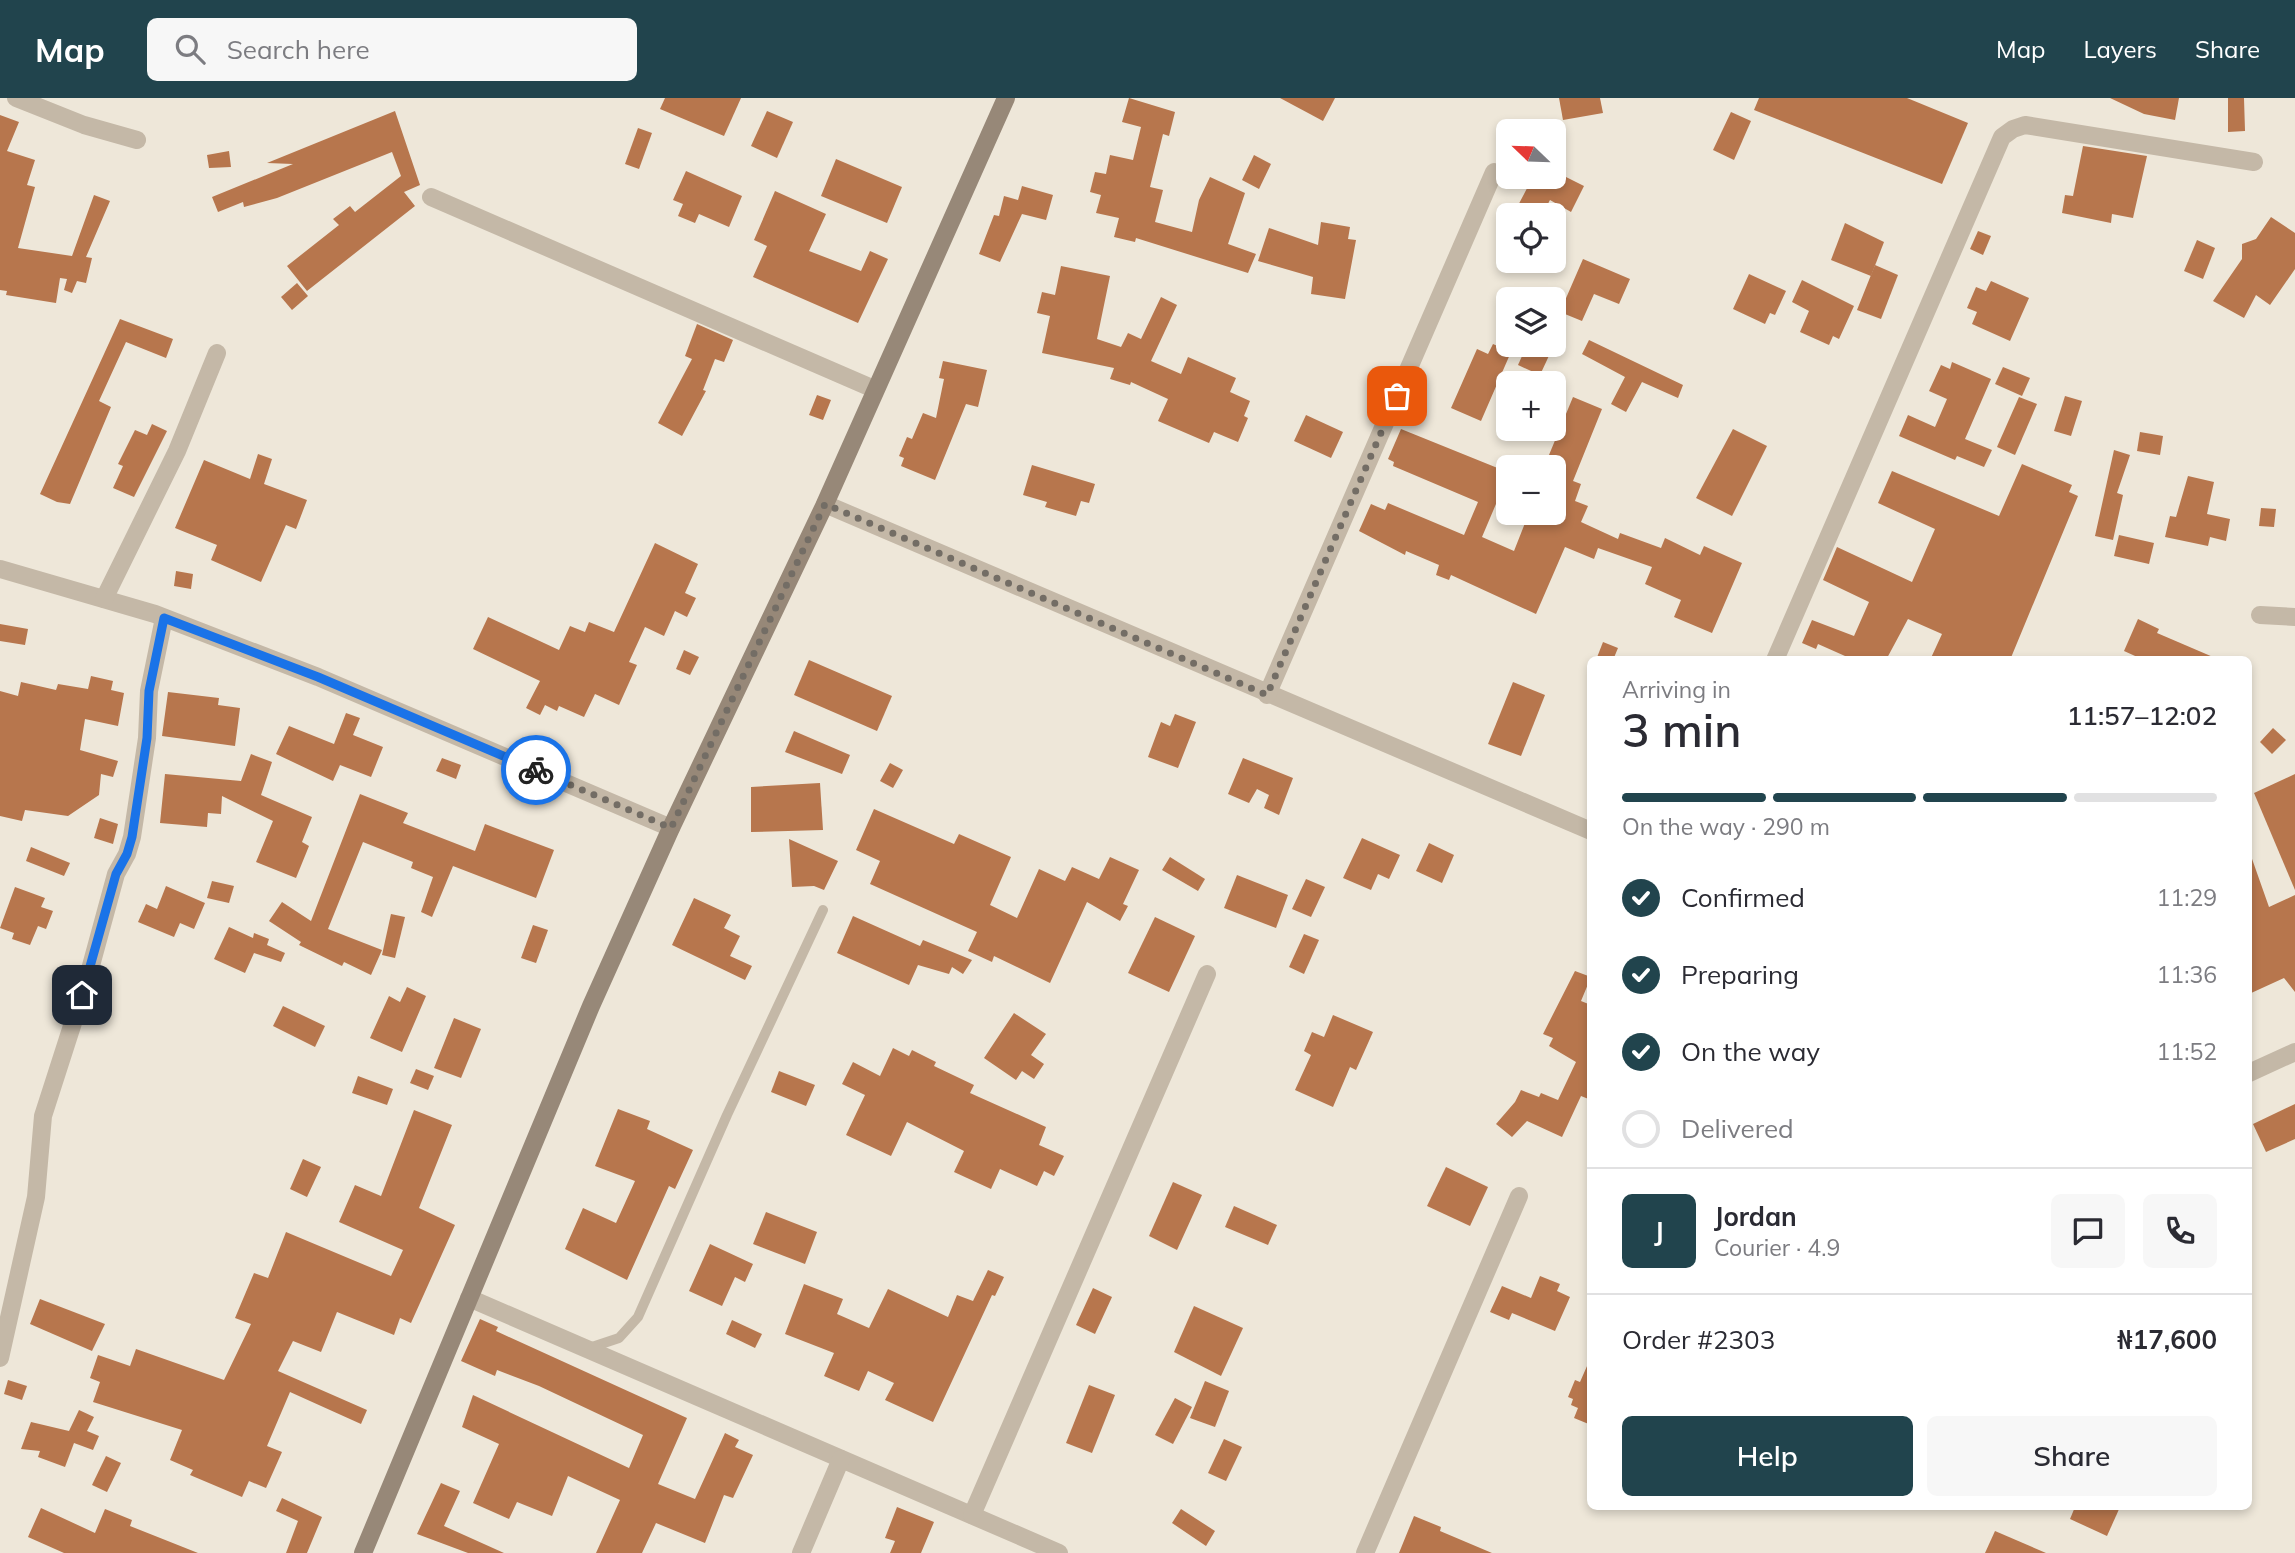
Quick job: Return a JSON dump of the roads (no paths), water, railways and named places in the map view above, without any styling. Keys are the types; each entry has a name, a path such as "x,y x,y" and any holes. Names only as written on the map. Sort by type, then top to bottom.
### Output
{"street":[{"path":"16,98 84,125 137,140"},
{"path":"363,1553 591,1006 671,828 825,504 1006,98"},
{"path":"1777,656 2002,137 2012,129 2025,125 2254,162"},
{"path":"1267,695 1494,172"},
{"path":"431,197 874,389"},
{"path":"104,599 177,451 217,353"},
{"path":"825,504 1267,695 1587,829"},
{"path":"0,569 164,618 318,677 671,828"},
{"path":"2259,615 2295,617"},
{"path":"0,1358 36,1197 43,1116 116,874 127,854 132,837 147,738 149,691 164,618"},
{"path":"972,1516 1207,974"},
{"path":"2252,1072 2295,1052"},
{"path":"1365,1553 1519,1196"},
{"path":"469,1298 1059,1553"},
{"path":"801,1553 841,1459"}],"lane":[{"path":"587,1349 620,1339 638,1317 727,1115 823,910"}]}
